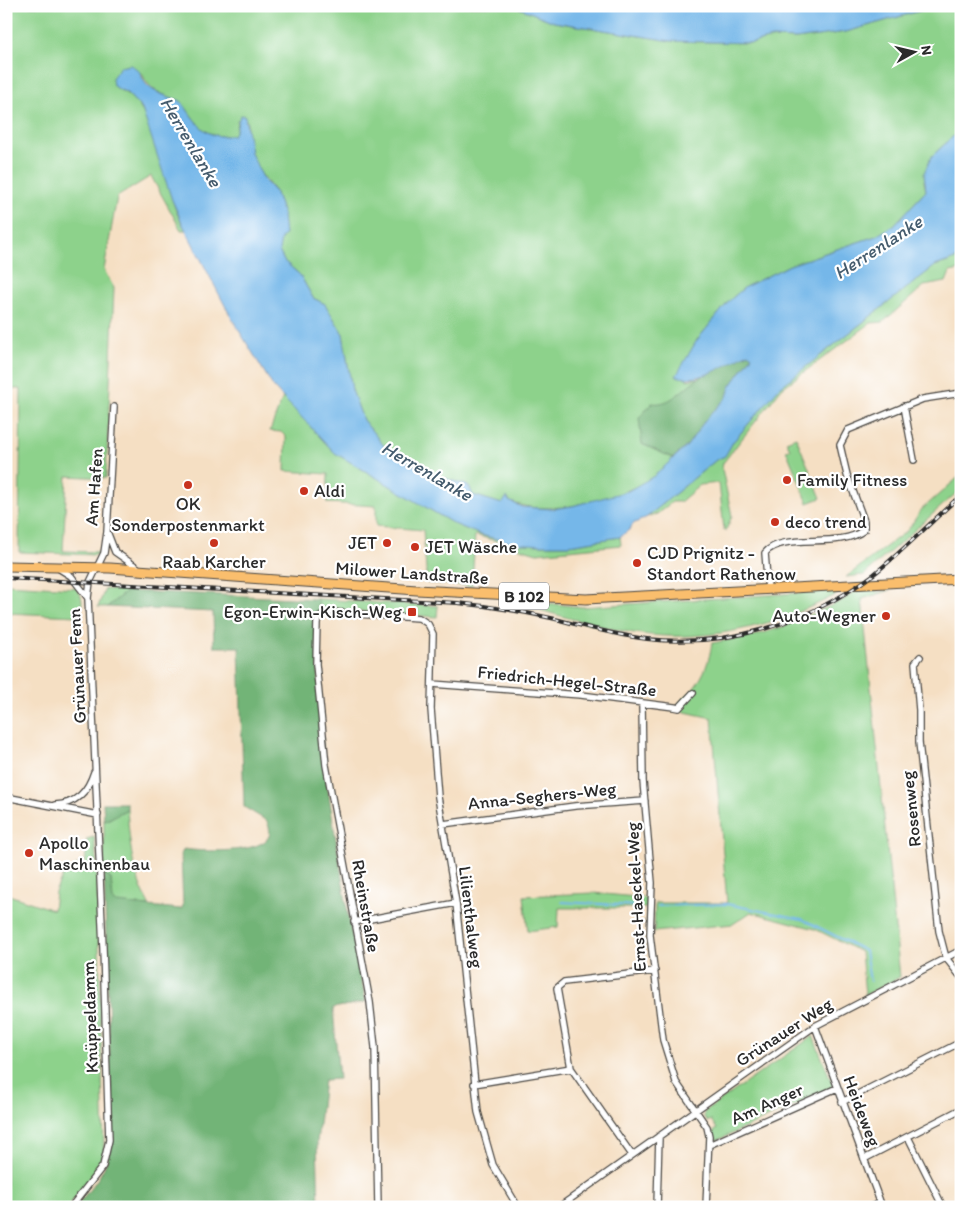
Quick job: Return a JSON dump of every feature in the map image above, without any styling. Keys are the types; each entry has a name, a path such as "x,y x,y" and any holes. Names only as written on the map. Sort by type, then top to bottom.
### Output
{"main road":[{"name":"Milower Landstraße","path":"6,566 97,568 586,600 961,579"}],"street":[{"path":"768,590 766,553 771,546 785,543 832,540 858,534 864,530 864,520 847,476 840,445 848,430 923,399 961,393"},
{"path":"904,406 914,460"},
{"name":"Am Hafen","path":"97,568 104,553 107,532 114,407"},
{"name":"Milower Landstraße","path":"107,532 114,552 125,562 144,571"},
{"path":"57,567 71,576 88,598"},
{"name":"Grünauer Fenn","path":"6,797 98,814 88,598 90,582 97,568"},
{"name":"Rheinstraße","path":"378,1207 375,1047 370,1002 326,765 316,664 317,622 323,614 328,612 419,618 428,624"},
{"name":"Lilienthalweg","path":"428,624 433,634 434,753 456,903 478,1112 490,1158 503,1184 518,1207"},
{"name":"Rosenweg","path":"920,657 915,663 920,710 920,742 939,931 946,958"},
{"name":"Friedrich-Hegel-Straße","path":"432,684 581,695 679,708 693,694"},
{"name":"Ernst-Haeckel-Weg","path":"642,703 645,801 652,883 649,930 668,1062 676,1082 707,1128 709,1145 706,1207"},
{"name":"Grünauer Fenn","path":"43,805 62,805 81,796 89,786 96,766"},
{"name":"Anna-Seghers-Weg","path":"443,824 575,806 645,801"},
{"name":"Knüppeldamm","path":"71,1207 103,1166 109,1140 98,814"},
{"path":"354,922 456,903"},
{"name":"Grünauer Weg","path":"560,1207 632,1154 815,1026 961,950"},
{"path":"946,958 961,977"},
{"path":"632,1154 571,1068 558,986 564,982 655,970"},
{"name":"Heideweg","path":"815,1026 881,1205"},
{"path":"842,1102 961,1042"},
{"path":"474,1084 571,1068"},
{"name":"Am Anger","path":"709,1145 837,1088"},
{"path":"864,1159 961,1109"},
{"path":"657,1207 659,1136"},
{"path":"908,1137 943,1207"},
{"path":"871,1207 881,1205"}],"green space":[{"path":"6,6 515,6 554,22 671,41 751,43 772,38 796,39 846,32 937,6 961,6 961,129 931,157 924,181 926,191 894,225 876,236 790,265 745,287 730,300 697,340 687,380 699,378 670,401 660,404 642,444 673,458 659,473 622,493 603,499 562,507 542,508 524,506 509,501 507,497 502,504 473,495 469,486 442,477 389,452 363,420 352,390 343,334 325,304 313,298 300,275 284,261 279,251 283,215 276,193 258,170 251,153 247,142 247,121 237,120 236,131 233,135 223,136 208,132 196,122 181,101 152,88 142,73 117,89 132,98 143,112 152,131 171,195 186,230 181,230 151,176 117,197 104,270 114,288 106,478 67,476 63,551 99,552 95,555 19,552 21,389 6,389"},
{"path":"961,250 961,270 950,272 946,282 924,286 883,322 871,323 782,388 723,463 722,469 732,516 726,530 724,530 719,483 700,485 680,502 672,502 657,514 647,517 716,460 725,456 733,442 780,387 935,266 948,262"},
{"path":"749,353 752,356 730,387 727,397 706,419 687,446 673,458 642,444 639,418 652,403 666,402 705,374"},
{"path":"283,397 335,453 454,524 481,535 512,543 569,545 620,537 621,545 537,553 475,535 472,586 427,583 423,530 376,526 376,506 327,503 328,474 285,471 286,437 281,432 270,431"},
{"path":"796,437 821,498 808,503 786,450 790,449 786,441"},
{"path":"961,475 961,489 864,575 846,577 908,530 921,510"},
{"path":"6,584 76,588 82,601 79,616 6,613"},
{"path":"877,587 876,592 891,590 862,599 900,977 865,995 861,952 815,929 751,912 733,924 654,932 655,903 727,903 712,718 676,710 679,703 692,691 701,678 708,661 712,643 756,635 786,626 843,600 858,589"},
{"path":"105,589 127,591 107,607 98,607"},
{"path":"845,590 792,615 764,624 706,635 677,636 648,635 618,630 518,604 517,600 582,607"},
{"path":"127,591 317,599 321,612 315,622 324,764 348,915 366,1002 333,1008 339,1079 324,1080 317,1142 319,1207 75,1207 99,1177 110,1149 112,1121 104,874 111,879 113,901 116,903 181,909 183,906 181,854 184,849 215,851 252,847 261,844 269,837 270,833 267,821 244,807 239,647 214,647 213,612 107,607"},
{"path":"317,599 438,606 437,617 329,609 321,612"},
{"path":"103,803 127,803 127,809 104,820"},
{"path":"127,809 133,859 139,882 150,906 116,904 113,901 111,879 104,874 104,820"},
{"path":"94,837 97,867 104,1150 102,1159 94,1174 67,1207 6,1207 6,894 53,910 55,892 63,875 74,873 76,865 85,865 87,839"},
{"path":"594,893 647,898 647,908 559,908 558,927 528,931 524,896"},
{"path":"813,1036 833,1085 830,1090 718,1140 713,1140 711,1134 717,1129 711,1120 707,1122 704,1112"}],"water":[{"path":"515,6 937,6 846,32 796,39 772,38 752,43 671,41 554,22"},
{"name":"Herrenlanke","path":"130,65 139,72 151,89 181,101 196,122 208,132 223,136 233,135 241,115 245,116 251,153 264,180 276,193 283,215 285,234 281,239 279,251 284,261 300,275 313,298 325,304 343,334 352,390 363,420 389,452 442,477 469,486 473,495 502,504 507,497 509,501 522,507 552,509 572,506 628,491 654,476 687,446 706,419 727,397 730,387 752,356 748,353 714,372 704,375 685,378 676,376 697,340 730,300 745,287 790,265 876,236 894,225 926,191 924,173 931,157 961,129 961,257 935,266 780,387 733,442 725,456 716,460 647,517 633,524 620,537 569,545 512,543 481,535 454,524 335,453 274,388 232,319 183,225 172,200 142,109 127,93 113,86 112,78 120,67"}],"waterway":[{"path":"562,902 640,906"},
{"path":"658,906 727,904 802,919 865,951 870,981"}],"railway":[{"path":"6,578 458,603 528,613 611,633 647,639 677,641 708,640 766,628 795,618 849,591 885,565 961,495"}],"place":[{"name":"Family Fitness","path":"787,480"},
{"name":"OK Sonderpostenmarkt","path":"188,485"},
{"name":"Aldi","path":"304,491"},
{"name":"deco trend","path":"775,522"},
{"name":"Raab Karcher","path":"214,543"},
{"name":"JET","path":"387,543"},
{"name":"JET Wäsche","path":"415,547"},
{"name":"CJD Prignitz - Standort Rathenow","path":"637,563"},
{"name":"Egon-Erwin-Kisch-Weg","path":"412,612"},
{"name":"Auto-Wegner","path":"886,616"},
{"name":"Apollo Maschinenbau","path":"29,853"}]}
